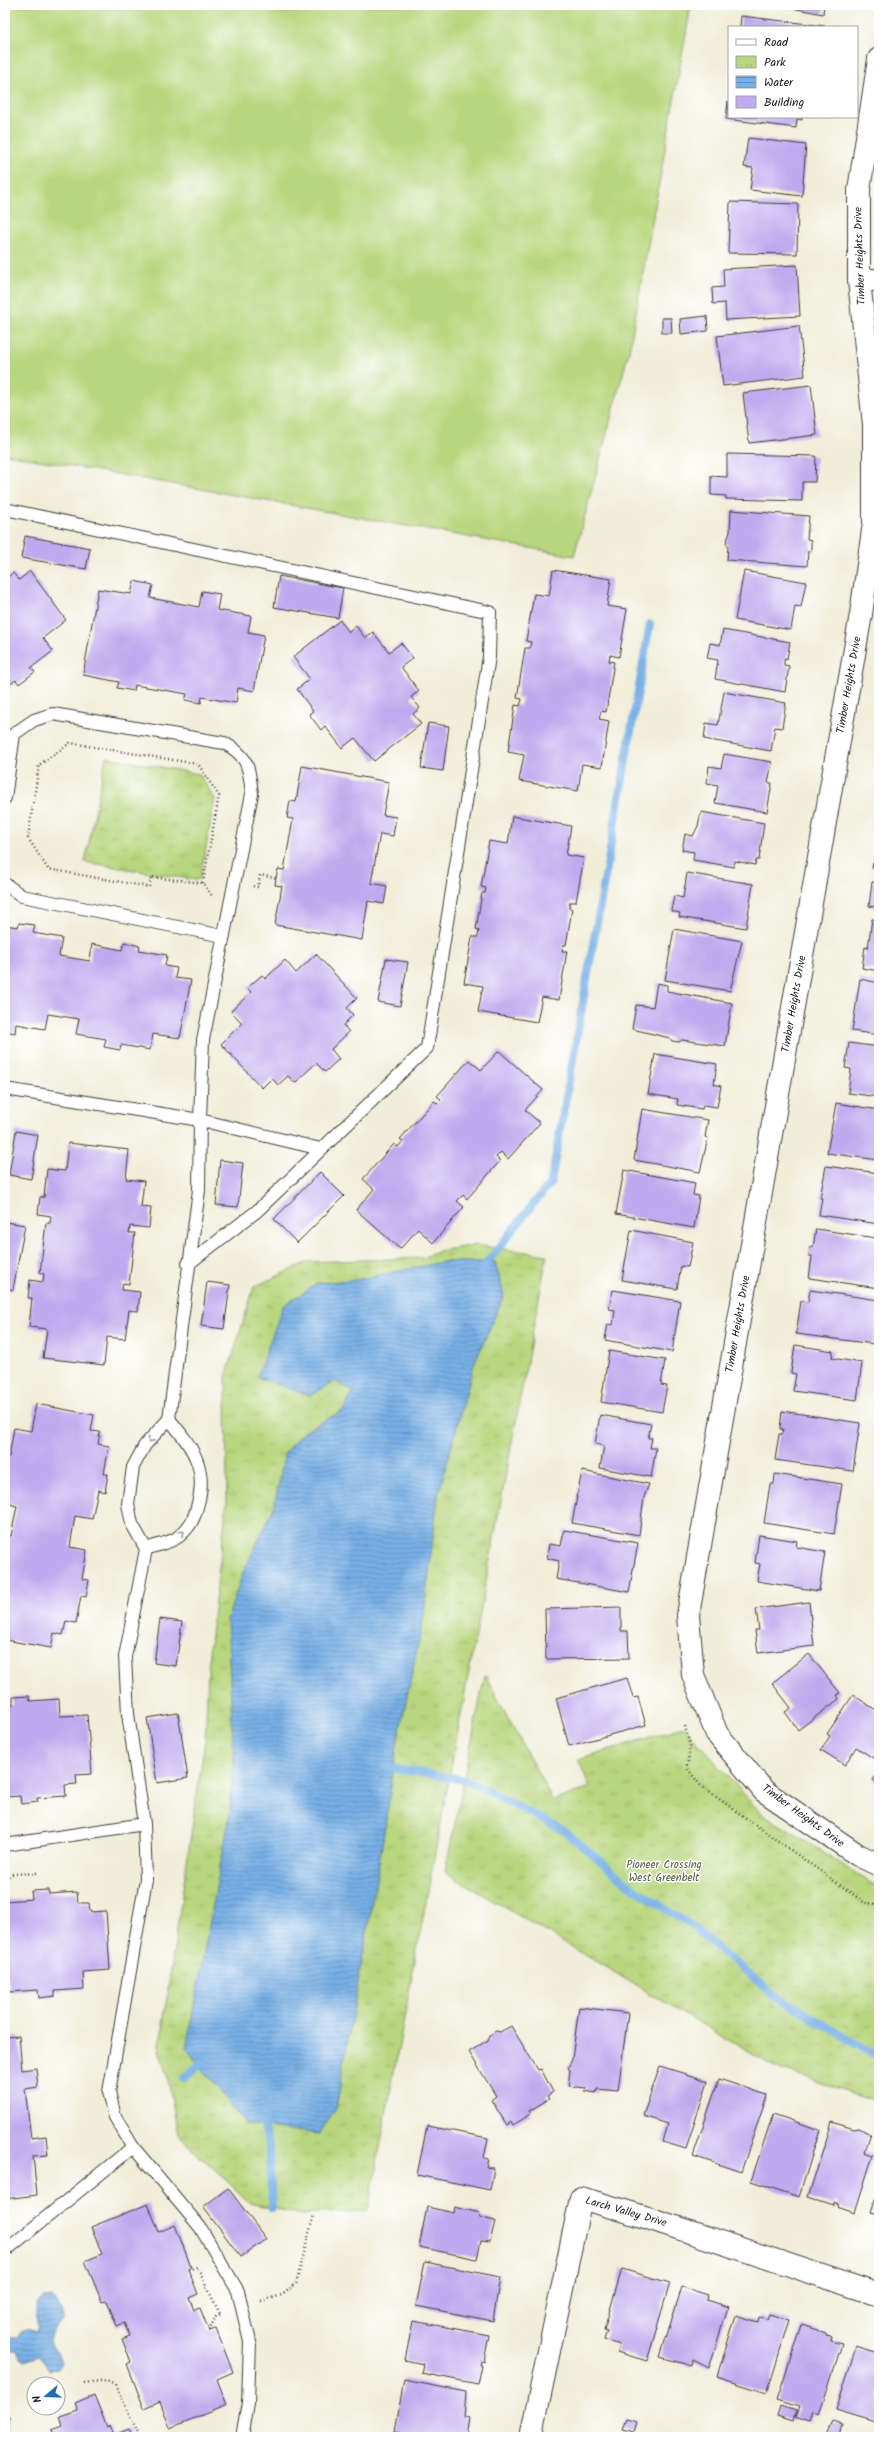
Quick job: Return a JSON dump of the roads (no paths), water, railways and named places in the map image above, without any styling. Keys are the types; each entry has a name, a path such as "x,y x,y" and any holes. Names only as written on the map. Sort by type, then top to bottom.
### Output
{"street":[{"name":"Timber Heights Drive","path":"879,59 859,190 869,280 874,425 874,523 870,615 688,1615 693,1675 717,1734 764,1791 858,1855 879,1865"},
{"name":"Larch Valley Drive","path":"531,2437 581,2198 655,2220 879,2295"}],"lane":[{"path":"5,509 490,612 489,657 427,1048 257,1211 188,1264"},
{"path":"5,798 14,734 34,720 53,714 224,743 238,750 249,767 252,794 203,1040 199,1190 168,1419 145,1445 133,1467 128,1504 132,1524 146,1549 125,1657 128,1714 144,1824 146,1879 109,2092 115,2117 133,2147 200,2227 238,2291 250,2342 248,2403 242,2437"},
{"path":"5,884 22,896 223,936"},
{"path":"5,1089 200,1120 321,1149"},
{"path":"146,1549 177,1537 193,1522 202,1492 201,1470 189,1443 168,1419"},
{"path":"5,1845 144,1824"},
{"path":"5,2252 133,2147"}],"water":[{"path":"442,1262 495,1262 504,1295 474,1364 438,1496 423,1621 398,1739 382,1846 336,2109 319,2134 246,2124 186,2048 230,1814 234,1762 227,1620 242,1575 274,1507 285,1452 302,1433 344,1410 353,1391 335,1381 310,1396 257,1377 283,1306 318,1283 360,1279"},
{"path":"45,2297 52,2297 59,2305 62,2314 63,2321 50,2336 49,2341 50,2345 60,2357 62,2364 58,2368 49,2369 39,2356 25,2361 21,2358 18,2351 9,2351 7,2345 9,2338 19,2338 21,2331 27,2329 37,2332 39,2327 36,2307"}],"waterway":[{"path":"481,1270 551,1182 650,624"},
{"path":"384,1767 466,1780 566,1832 626,1883 689,1924 775,1996 879,2057"},
{"path":"184,2078 207,2058"},
{"path":"261,2116 269,2145 272,2208"}],"park label":[{"name":"Pioneer Crossing West Greenbelt","path":"664,1871"}]}
